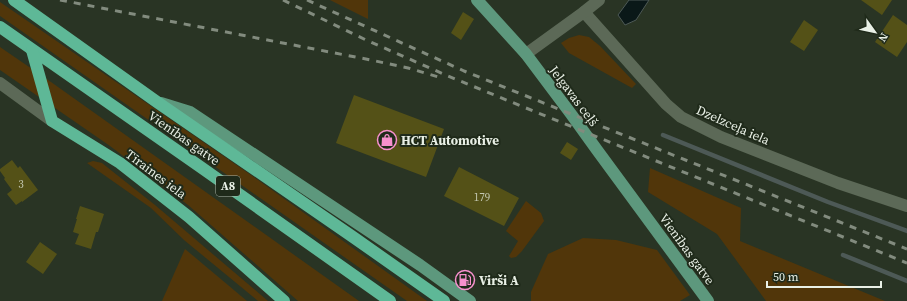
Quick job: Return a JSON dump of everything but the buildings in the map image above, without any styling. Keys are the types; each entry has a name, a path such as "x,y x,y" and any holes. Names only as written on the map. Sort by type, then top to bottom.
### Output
{"highway":[{"name":"Vienības gatve","path":"14,0 157,102 444,301"},
{"name":"Vienības gatve","path":"0,27 390,301"},
{"path":"32,50 52,121"},
{"name":"Tīraines iela","path":"52,121 120,163 189,217 284,301"}],"main road":[{"name":"Jelgavas ceļš","path":"477,0 526,54 643,213"},
{"name":"Vienības gatve","path":"157,102 190,112 470,301"},
{"name":"Vienības gatve","path":"643,213 708,301"}],"street":[{"path":"526,54 600,0"},
{"name":"Dzelzceļa iela","path":"584,12 666,104 681,117 743,146 838,183 907,206"},
{"name":"Tīraines iela","path":"0,83 52,121"}],"shaded area":[{"path":"330,0 368,0 368,19"},
{"path":"629,0 649,0 636,20 625,25 618,15"},
{"path":"0,2 258,180 427,301 407,301 0,16"},
{"path":"579,35 589,37 600,46 636,84 632,88 569,53 561,43 569,38"},
{"path":"0,47 359,301 298,301 188,205 110,146 0,70"},
{"path":"93,161 102,163 155,205 268,301 258,301 184,240 151,208 87,163"},
{"path":"650,168 741,208 740,241 885,301 766,301 717,234 648,192"},
{"path":"526,201 541,213 544,221 522,251 516,257 511,258 509,256 518,241 506,231"},
{"path":"583,238 616,240 657,250 690,295 680,301 531,301 531,292 548,254"},
{"path":"185,249 247,301 162,301"}],"waterway":[{"path":"663,135 828,202 907,231"},
{"path":"843,255 907,281"}],"railway":[{"path":"60,0 371,60 408,68 442,78"},
{"path":"283,0 366,40 448,76 907,263"},
{"path":"307,0 464,71 907,249"}],"place":[{"name":"HCT Automotive","path":"387,140"},
{"name":"Virši A","path":"465,280"}]}
